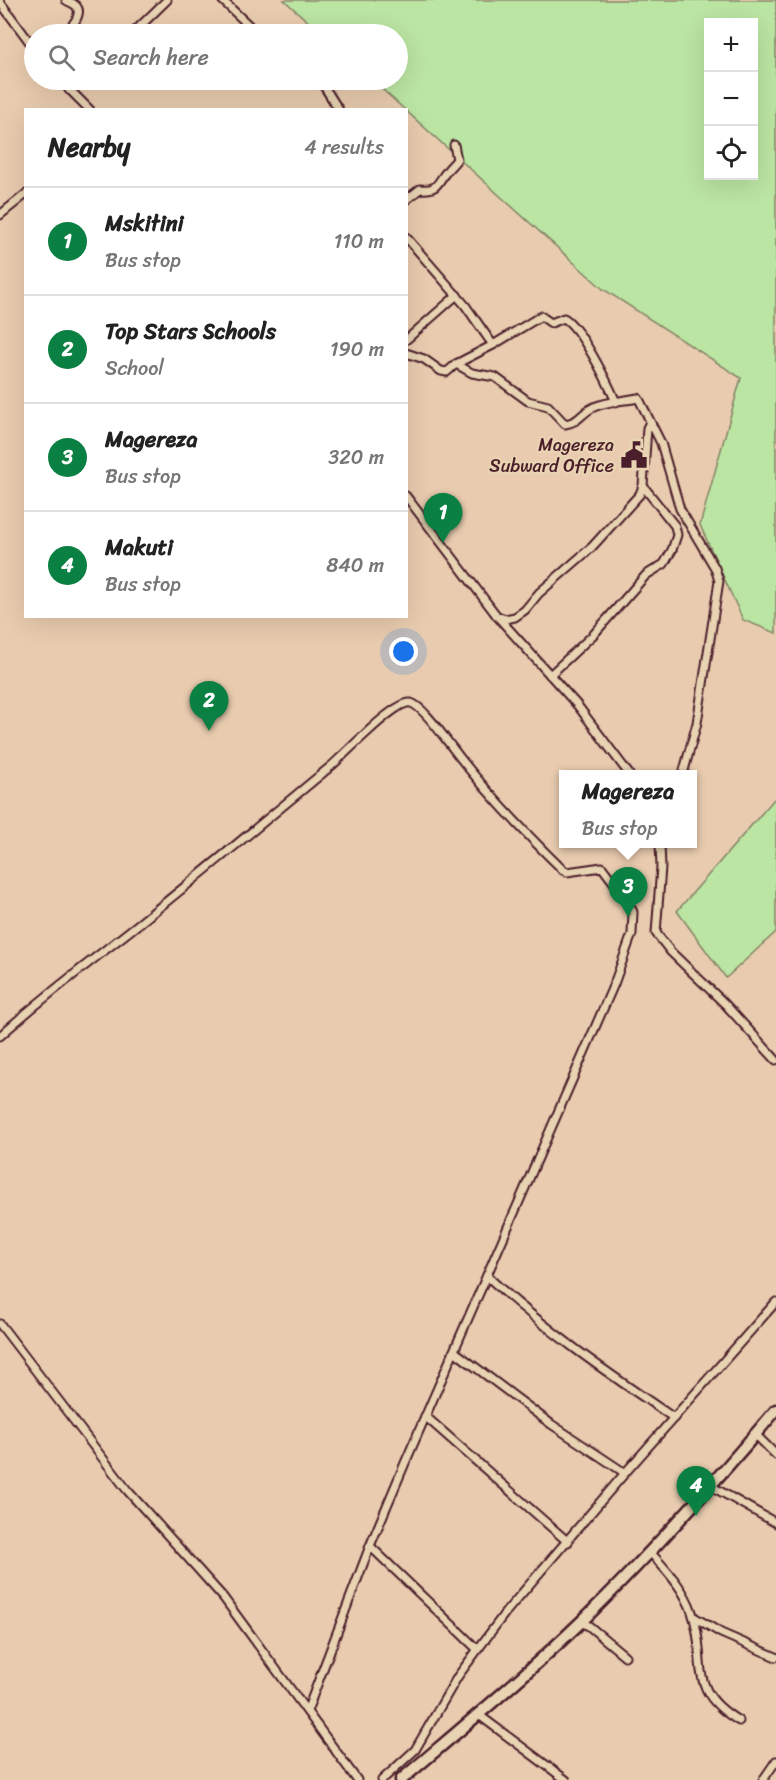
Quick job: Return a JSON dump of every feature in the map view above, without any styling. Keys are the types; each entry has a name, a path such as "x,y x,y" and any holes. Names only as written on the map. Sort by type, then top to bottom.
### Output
{"highway":[{"path":"400,1780 479,1714 580,1622 650,1552 711,1486 776,1410"}],"street":[{"path":"66,0 75,5 78,12 75,24"},
{"path":"142,24 167,0"},
{"path":"222,0 247,24"},
{"path":"0,2 24,34"},
{"path":"69,90 88,108"},
{"path":"326,90 338,108"},
{"path":"408,198 420,189 427,190 439,184 457,159 454,145"},
{"path":"0,215 24,196"},
{"path":"408,239 457,295 493,345"},
{"path":"408,338 457,295"},
{"path":"408,354 424,358 443,372 449,372 456,364 541,316 553,323 564,318 574,325 581,336 616,402"},
{"path":"456,364 472,373 495,377 528,401 546,404 565,424 576,422 593,407 638,398 661,444 680,509 715,568 719,581 697,723 683,770"},
{"path":"497,616 514,617 525,610 539,593 592,547 640,494 643,486 647,428 650,422"},
{"path":"550,675 594,634 646,575 664,564 672,550 676,535 675,526 643,486"},
{"path":"408,499 497,616 578,706 626,770"},
{"path":"0,1036 71,976 228,853 345,755 371,728 400,706 412,703 426,716 509,814 563,870 567,872 602,867 627,900 633,912 632,934 614,984 370,1546 307,1711"},
{"path":"660,848 656,933 671,952 725,1004 776,1060"},
{"path":"487,1276 566,1344 674,1418"},
{"path":"382,1780 415,1750 429,1729 449,1690 477,1648 505,1613 776,1302"},
{"path":"0,1324 127,1490 223,1597 357,1780"},
{"path":"454,1351 551,1424 625,1473"},
{"path":"425,1416 568,1542"},
{"path":"755,1434 776,1455"},
{"path":"711,1486 776,1522"},
{"path":"370,1546 477,1648"},
{"path":"650,1552 685,1595 694,1617 700,1671 709,1695 718,1707 739,1721"},
{"path":"694,1617 721,1634 776,1657"},
{"path":"580,1622 589,1626 625,1656"},
{"path":"479,1714 566,1780"},
{"path":"763,1780 776,1761"}],"green space":[{"path":"284,0 776,0 776,633 743,620 700,525 741,378 603,289 408,113 408,108 403,108 383,90 408,90 408,24 311,24"},
{"path":"776,797 776,932 726,978 677,911"}],"place":[{"name":"Magereza Subward Office","path":"634,455"},
{"name":"Mskitini","path":"443,543"},
{"name":"Top Stars Schools","path":"209,731"},
{"name":"Magereza","path":"628,917"},
{"name":"Makuti","path":"696,1516"}]}
